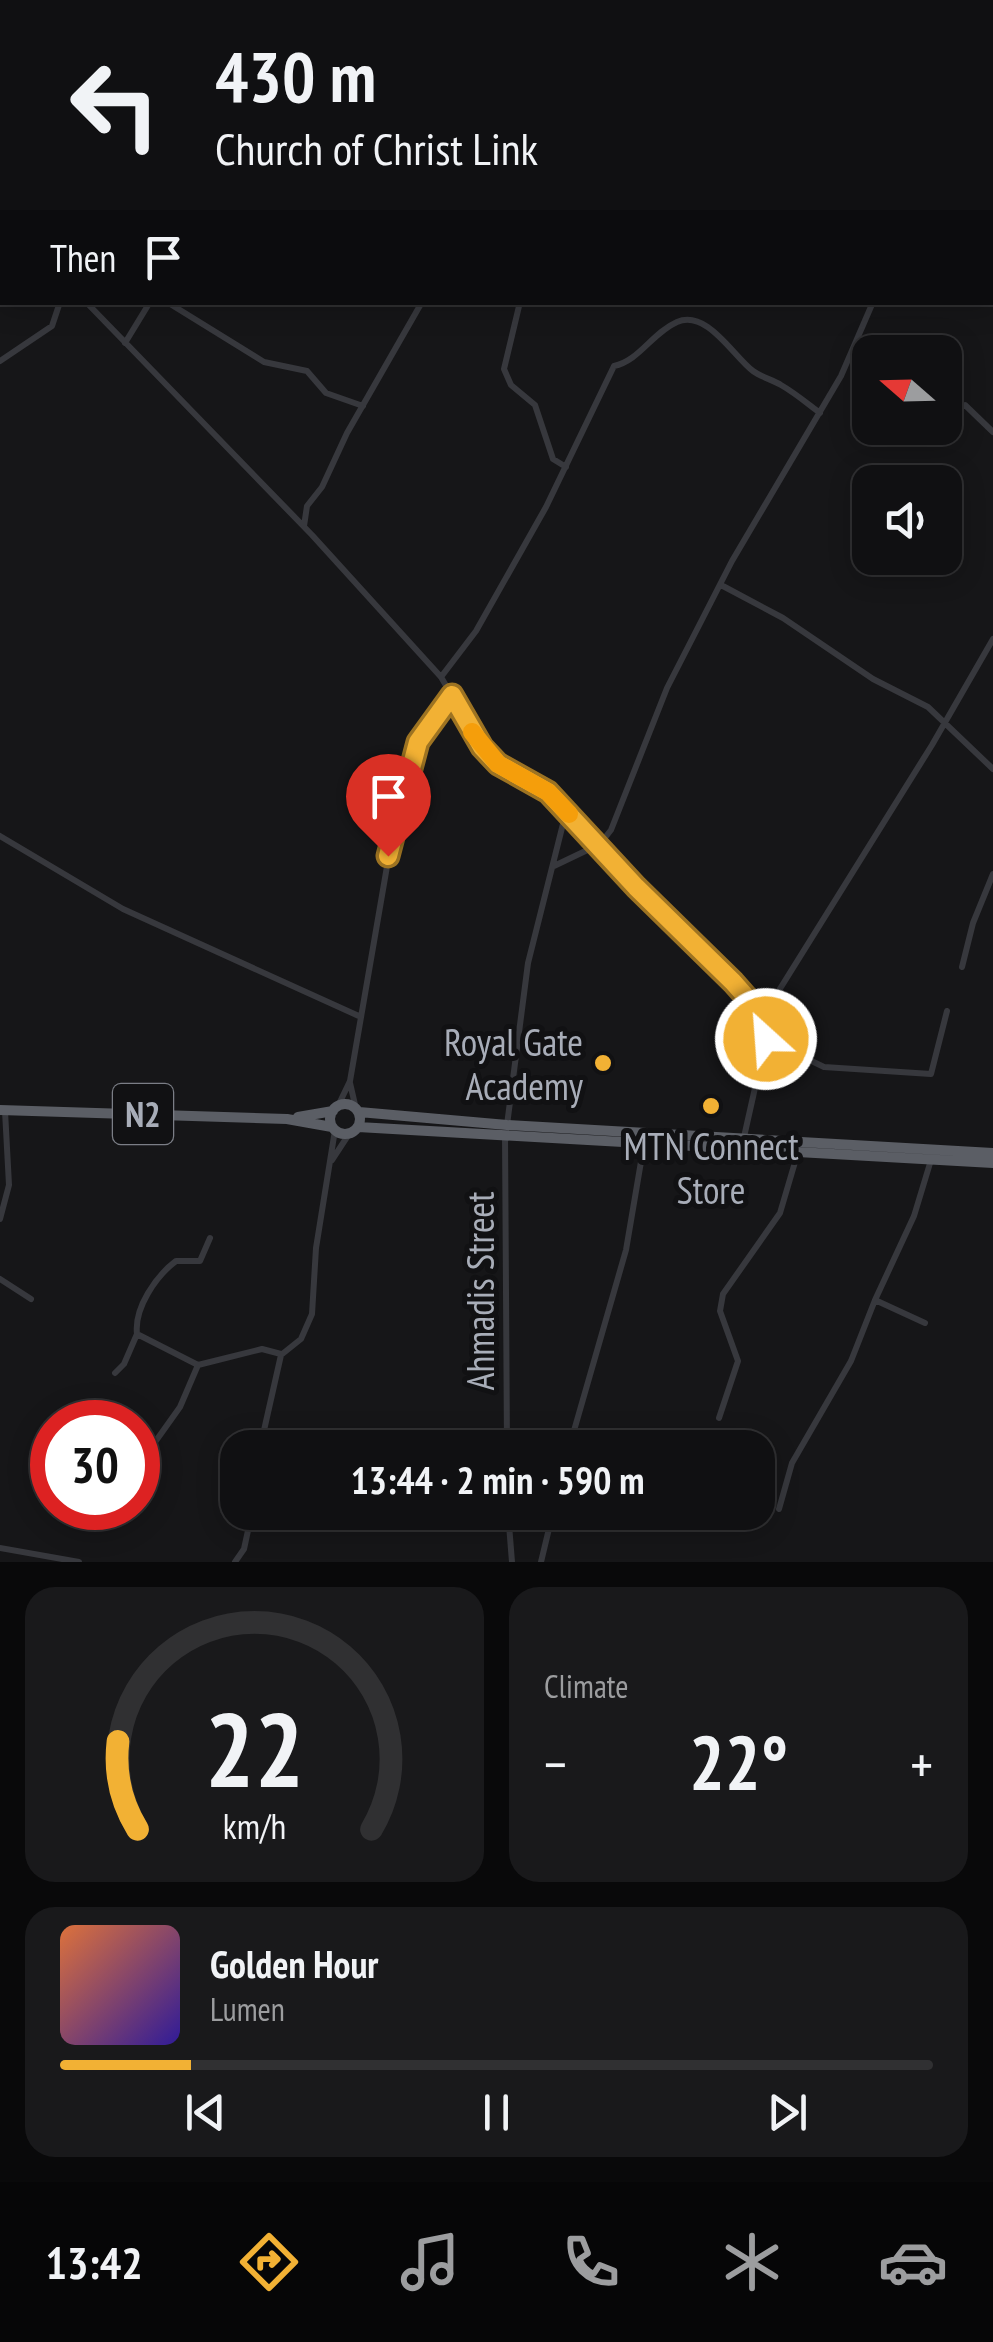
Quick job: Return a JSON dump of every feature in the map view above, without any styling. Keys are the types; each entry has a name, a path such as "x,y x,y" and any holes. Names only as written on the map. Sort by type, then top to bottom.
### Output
{"highway":[{"path":"993,1153 744,1137 506,1130 354,1131 333,1128 336,1109 346,1104 358,1111 506,1130 644,1144 993,1163"},
{"name":"N2","path":"287,1119 336,1109"},
{"name":"N2","path":"3,1110 287,1119 333,1128"},
{"path":"354,1131 358,1111"}],"street":[{"path":"0,361 52,326 59,305"},
{"path":"89,305 441,677 490,756 548,792 763,1016 766,1039 744,1137"},
{"path":"125,343 148,305"},
{"path":"172,305 264,362 307,371 326,393 362,406"},
{"path":"304,528 307,506 322,487 362,406 420,305"},
{"path":"519,305 504,369 511,385 536,405 553,459 566,467"},
{"path":"554,866 600,844 611,830 668,688 721,585 841,376 872,305"},
{"path":"441,677 476,630 566,467 614,366 627,364 654,335 678,321 692,320 716,334 753,372 781,384 820,413"},
{"path":"962,407 965,405 993,432"},
{"path":"721,585 783,618 852,667 928,707 993,769"},
{"path":"763,1016 993,638"},
{"path":"336,1109 350,1082 394,820 408,770 418,742 452,695"},
{"name":"Ahmadis Street","path":"507,1430 506,1130 528,964 566,811"},
{"path":"0,836 123,909 361,1017"},
{"path":"962,967 973,923 993,874"},
{"path":"766,1039 824,1067 931,1074 946,1011"},
{"path":"350,1082 358,1111"},
{"path":"0,1219 8,1185 3,1110"},
{"path":"264,1430 281,1354 300,1339 312,1314 316,1248 333,1128"},
{"path":"331,1162 354,1131"},
{"path":"574,1430 626,1250 644,1144"},
{"path":"720,1418 738,1361 720,1310 723,1294 780,1213 798,1151"},
{"path":"779,1509 792,1463 851,1361 914,1216 931,1160"},
{"path":"115,1372 124,1364 137,1334 138,1317 156,1281 176,1261 200,1262 210,1238"},
{"path":"0,1279 31,1299"},
{"path":"875,1300 924,1323"},
{"path":"137,1334 198,1365 262,1348 281,1354"},
{"path":"160,1435 180,1407 198,1365"},
{"path":"235,1562 244,1549 248,1530"},
{"path":"509,1530 512,1562"},
{"path":"541,1562 549,1530"},
{"path":"0,1548 80,1562"}],"slow traffic":[{"path":"472,732 498,764 548,792 569,814"}],"place":[{"name":"Royal Gate Academy","path":"603,1063"},
{"name":"MTN Connect Store","path":"711,1106"}],"route":[{"path":"388,856 394,820 418,742 452,695 482,747 498,764 548,792 636,887 733,982 763,1016 766,1039"}]}
